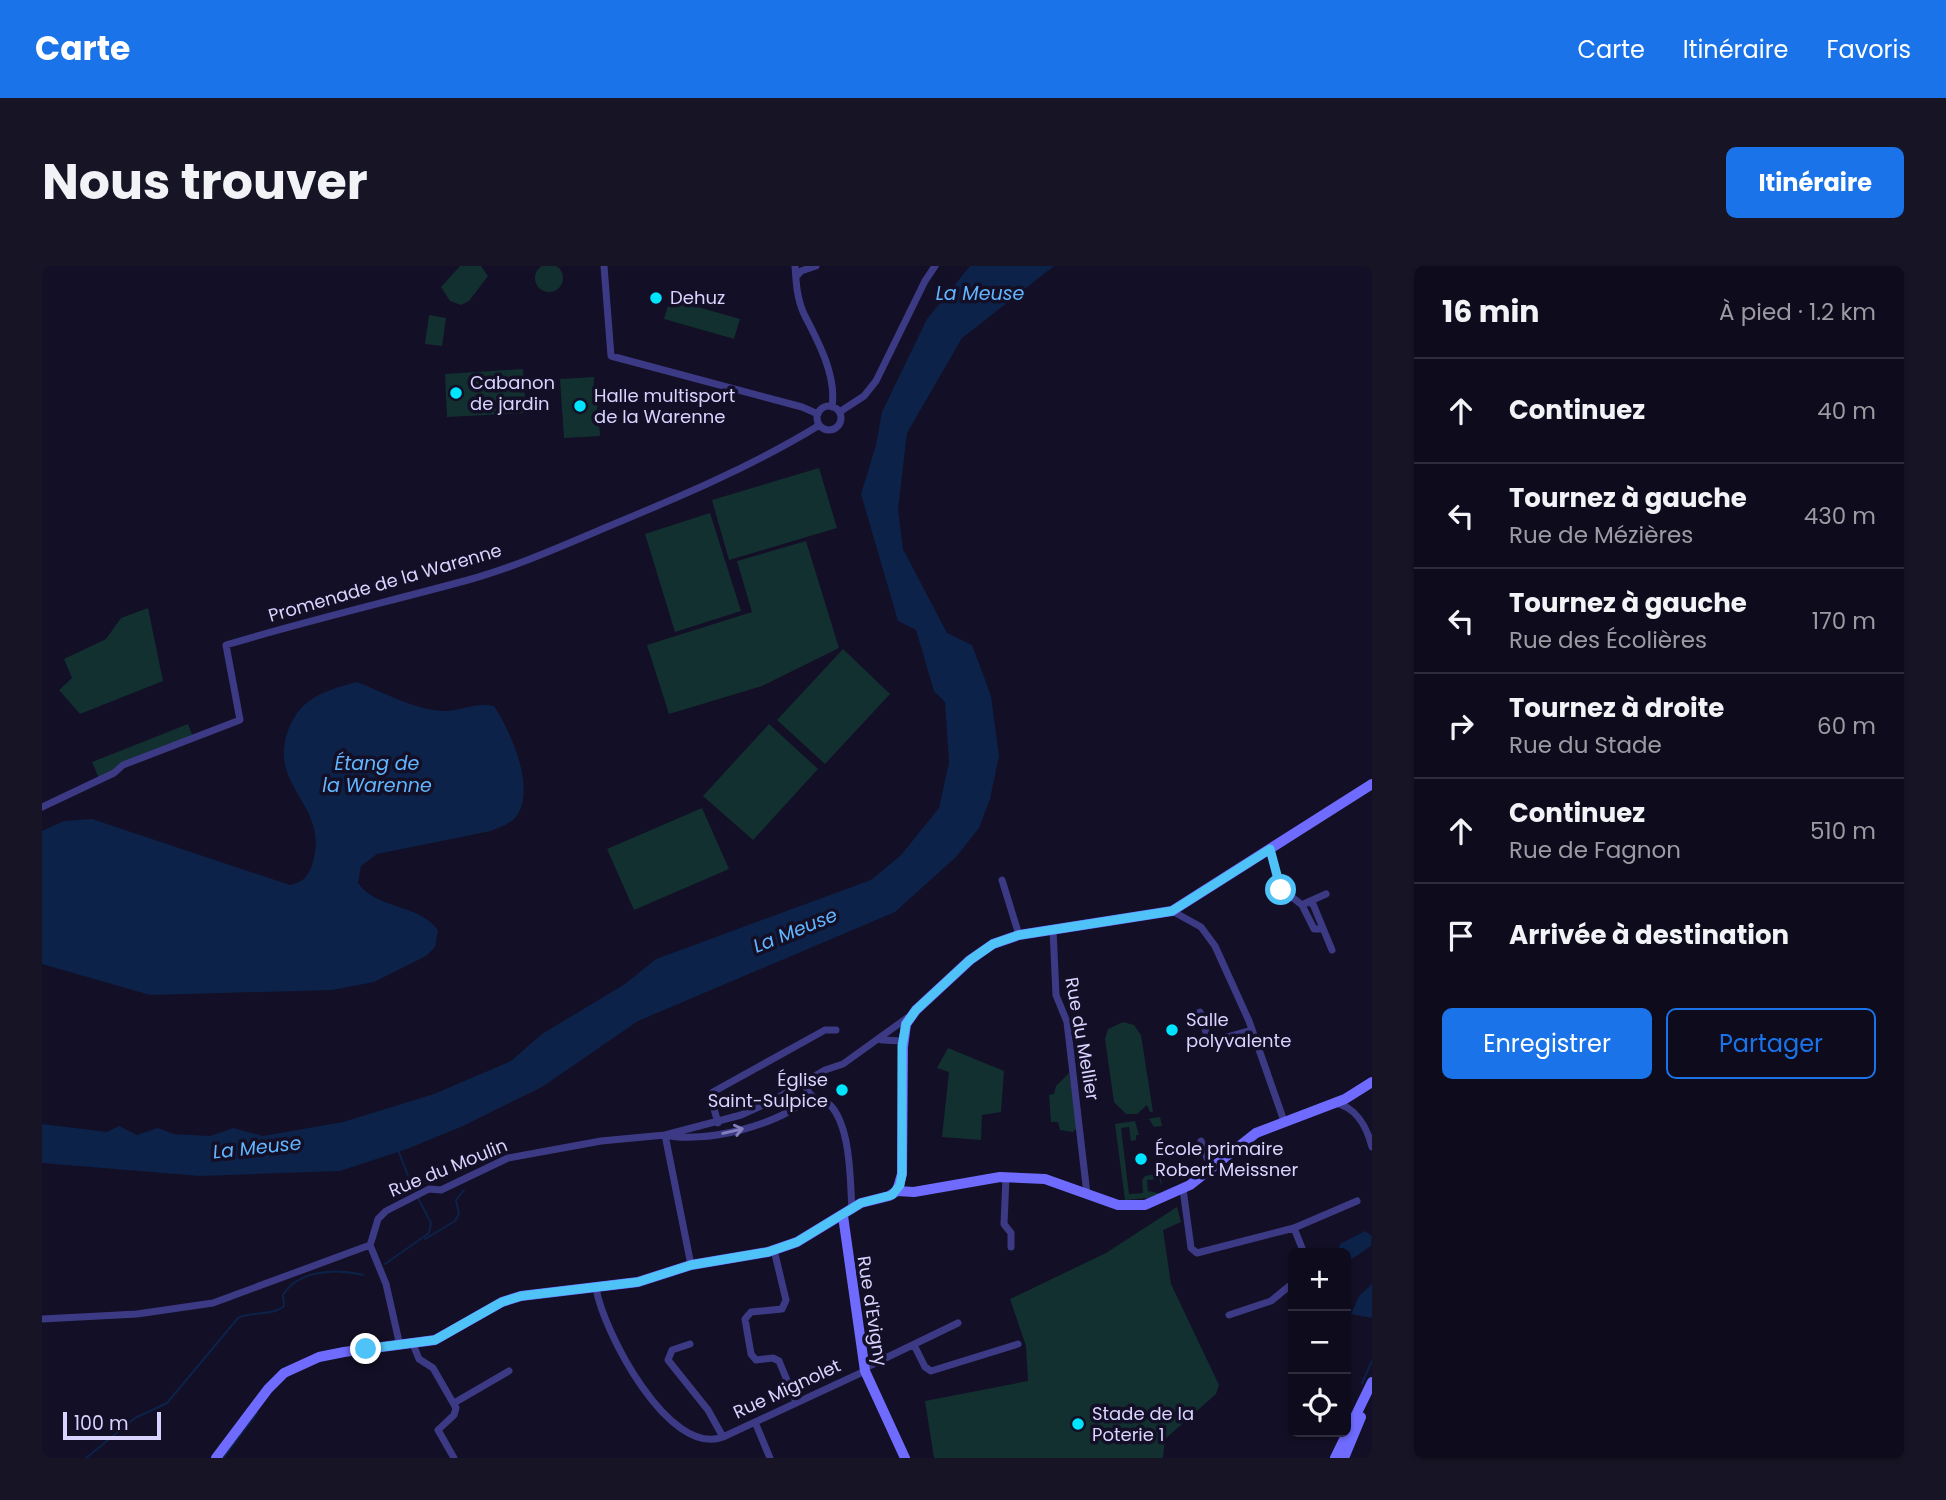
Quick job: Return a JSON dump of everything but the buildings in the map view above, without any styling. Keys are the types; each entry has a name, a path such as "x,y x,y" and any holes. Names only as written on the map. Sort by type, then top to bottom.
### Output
{"street":[{"path":"604,266 611,356 802,407 818,414"},
{"path":"795,266 804,314 815,330 834,395 832,407"},
{"path":"796,277 801,271 816,266"},
{"path":"841,411 864,396 876,381 935,266"},
{"path":"818,414 832,407"},
{"path":"818,414 818,426 823,429 837,425 843,416 841,411 832,407"},
{"name":"Promenade de la Warenne","path":"42,807 114,774 123,765 240,720 226,645 322,616 469,580 534,556 701,488 770,454 818,426"},
{"path":"897,1191 902,1174 903,1036 911,1015 976,955 993,944 1019,935 1172,911 1372,784"},
{"path":"1270,849 1281,890 1305,903 1313,904 1332,950"},
{"path":"1002,880 1019,935"},
{"path":"1305,903 1326,894"},
{"path":"1172,911 1201,927 1215,946 1234,983 1284,1121"},
{"name":"Rue du Mellier","path":"1053,930 1056,995 1067,1022 1087,1194"},
{"path":"1200,1012 1209,1042 1252,1030"},
{"name":"Rue du Moulin","path":"370,1245 378,1220 386,1211 429,1189 441,1190 499,1161 601,1141 665,1135 718,1123 763,1106 804,1084 878,1041 911,1015"},
{"path":"718,1123 711,1098 713,1092 825,1030 836,1030"},
{"path":"888,1033 903,1036"},
{"path":"878,1041 903,1036"},
{"path":"216,1458 268,1389 284,1373 319,1357 413,1344 455,1331 512,1299 565,1289 585,1291 638,1282 691,1265 774,1250 897,1191 914,1192 1006,1177 1045,1179 1131,1207 1156,1202 1183,1189 1243,1142 1284,1121 1334,1102 1372,1082"},
{"path":"804,1084 810,1096"},
{"name":"Rue du Moulin","path":"665,1135 679,1138 743,1129 794,1109 810,1096"},
{"name":"Rue d'Evigny","path":"810,1096 832,1107 843,1133 847,1213 845,1244 865,1370 905,1458"},
{"path":"1334,1102 1345,1105 1359,1118 1372,1147"},
{"path":"665,1135 691,1265"},
{"path":"1201,1140 1207,1158"},
{"path":"1006,1177 1004,1224 1010,1233 1010,1247"},
{"path":"1183,1189 1193,1252 1251,1241 1294,1228 1357,1201"},
{"name":"Rue d'Evigny","path":"831,1223 845,1244"},
{"path":"1294,1228 1302,1248"},
{"path":"42,1319 137,1314 212,1303 370,1245 386,1284 400,1346"},
{"path":"774,1250 786,1300 782,1309 751,1312 745,1320 751,1354 756,1360 773,1358 779,1361 796,1402"},
{"path":"1228,1315 1270,1301 1288,1287"},
{"path":"596,1288 629,1370 652,1400 693,1438 705,1442 723,1437"},
{"name":"Rue Mignolet","path":"690,1344 672,1350 668,1360 708,1410 723,1437 958,1324"},
{"path":"413,1344 422,1362 433,1368 454,1404 454,1415 438,1430 454,1458"},
{"path":"914,1345 927,1370 931,1371 1018,1344"},
{"path":"454,1404 509,1371"},
{"path":"1335,1458 1372,1384"},
{"path":"1344,1458 1372,1384"},
{"path":"755,1422 770,1458"}],"green space":[{"path":"549,264 559,268 563,278 559,288 549,292 539,288 535,278 539,268"},
{"path":"460,266 481,266 488,276 469,301 461,305 450,301 441,287"},
{"path":"670,299 740,319 734,339 664,319"},
{"path":"429,315 446,318 442,346 425,344"},
{"path":"523,369 526,413 447,417 445,374"},
{"name":"Halle multisport de la Warenne","path":"594,377 593,402 598,402 596,418 599,419 600,436 564,438 560,379"},
{"path":"819,468 837,528 729,560 712,500"},
{"path":"710,513 741,611 675,632 645,534"},
{"path":"806,541 839,648 762,686 669,714 647,645 752,612 737,561"},
{"path":"148,608 163,681 80,714 59,690 72,678 64,659 106,639 121,618"},
{"path":"843,649 890,694 825,764 777,720"},
{"path":"188,724 193,737 99,778 92,762"},
{"path":"769,724 818,769 753,840 703,796"},
{"path":"702,808 729,869 634,910 607,849"},
{"path":"1123,1022 1134,1025 1141,1035 1153,1112 1150,1112 1147,1105 1137,1114 1126,1114 1114,1102 1105,1039 1108,1029"},
{"path":"948,1048 1004,1071 1001,1112 982,1115 981,1140 942,1137 949,1072 937,1068"},
{"path":"1069,1073 1077,1128 1073,1132 1060,1130 1058,1122 1051,1122 1049,1095 1054,1094 1056,1086"},
{"path":"1160,1117 1162,1126 1154,1127 1149,1119 1135,1121 1139,1135 1136,1135 1136,1140 1131,1141 1129,1127 1121,1128 1129,1194 1143,1193 1142,1180 1145,1176 1160,1173 1162,1186 1159,1179 1147,1180 1148,1191 1162,1194 1125,1200 1115,1124"},
{"path":"1177,1207 1181,1222 1163,1230 1171,1284 1219,1385 1216,1394 1165,1439 1163,1458 934,1458 925,1401 1028,1381 1026,1346 1010,1299 1106,1253"}],"water":[{"name":"La Meuse","path":"970,266 1054,266 962,338 907,433 898,509 903,549 947,633 972,645 991,696 999,756 990,799 979,828 956,857 895,912 638,1021 542,1087 463,1126 407,1149 340,1171 200,1176 42,1163 42,1124 107,1132 119,1126 137,1135 158,1128 173,1134 210,1136 233,1128 263,1136 343,1122 434,1094 511,1061 542,1034 625,984 656,959 871,880 901,855 939,808 949,762 945,702 934,691 916,630 898,621 861,494 876,445 882,412 927,319"},
{"name":"Étang de la Warenne","path":"357,682 412,704 435,710 494,706 513,743 522,773 523,802 518,814 510,822 491,831 377,854 361,866 358,883 366,891 375,898 420,915 438,930 435,947 426,956 374,982 332,990 150,995 42,964 42,831 64,821 92,819 290,885 304,878 312,865 316,844 313,826 285,766 284,749 289,728 300,709 316,696"},
{"path":"1365,1231 1372,1236 1371,1246 1351,1260 1351,1248 1339,1248 1340,1244"},
{"path":"1372,1284 1372,1318 1351,1314 1359,1296"}],"waterway":[{"path":"398,1150 414,1191"},
{"path":"425,1239 455,1221 459,1214 456,1200 464,1190"},
{"path":"385,1264 429,1233 431,1223 418,1198"},
{"path":"86,1458 135,1418 167,1403 238,1318 279,1309 284,1306 283,1295 290,1287 308,1276 330,1272 363,1275"},
{"path":"1362,1383 1372,1361"},
{"path":"223,1458 257,1413"}],"place":[{"name":"Dehuz","path":"656,298"},
{"name":"Cabanon de jardin","path":"456,393"},
{"name":"Halle multisport de la Warenne","path":"580,406"},
{"name":"Salle polyvalente","path":"1172,1030"},
{"name":"Église Saint-Sulpice","path":"842,1090"},
{"name":"École primaire Robert Meissner","path":"1141,1159"},
{"name":"Stade de la Poterie 1","path":"1078,1424"}],"route":[{"path":"366,1349 435,1340 502,1302 521,1296 555,1293 565,1289 585,1291 638,1282 691,1265 768,1252 797,1242 861,1203 895,1194 902,1174 902,1046 906,1024 916,1010 976,955 993,944 1019,935 1172,911 1270,849 1281,890"}]}
